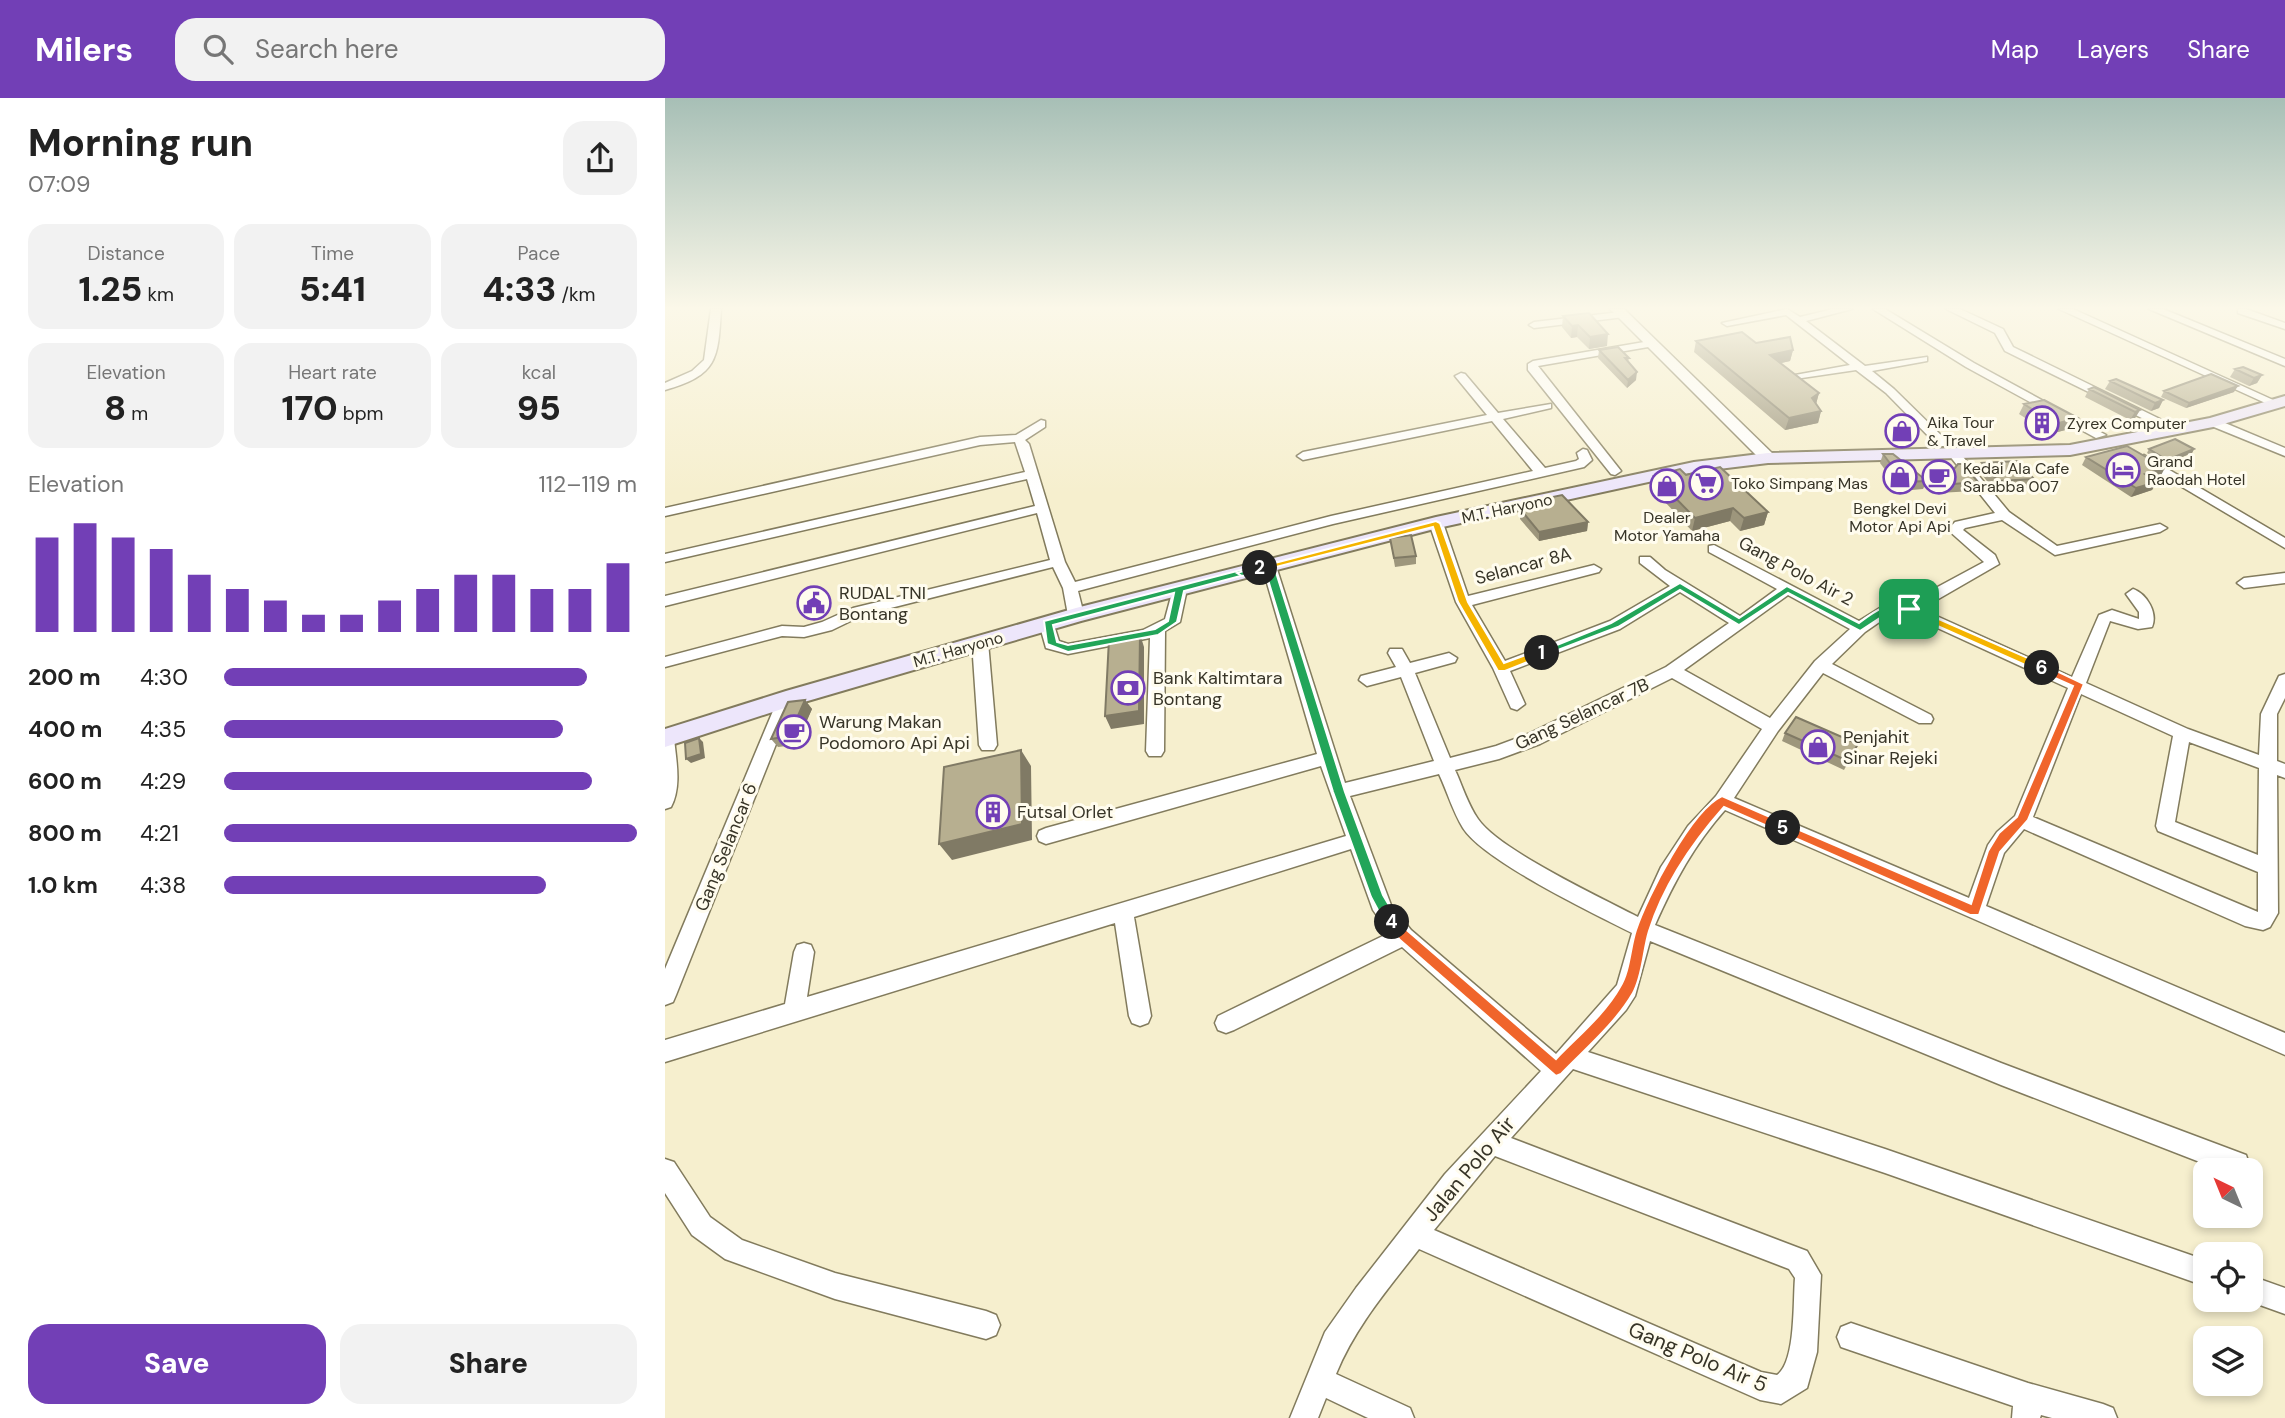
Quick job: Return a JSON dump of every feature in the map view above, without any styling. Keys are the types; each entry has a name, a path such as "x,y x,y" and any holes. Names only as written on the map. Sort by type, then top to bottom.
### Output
{"main road":[{"name":"M.T. Haryono","path":"665,722 1073,602 1284,547 1686,456 1762,451 2070,450 2158,421 2285,388"},
{"name":"M.T. Haryono","path":"2108,439 2213,422 2281,403"},
{"name":"M.T. Haryono","path":"665,738 786,699 1047,623 1073,602 1179,589 1436,523 1762,451"}],"street":[{"path":"665,387 699,371"},
{"path":"1534,371 1615,471"},
{"path":"1677,371 1762,451"},
{"path":"1799,377 1842,371"},
{"path":"1862,371 1899,399 1949,449 2004,515 2047,548 2058,552 2160,528"},
{"path":"1980,371 2108,439 2285,544"},
{"path":"2054,371 2158,421"},
{"path":"2202,371 2281,403"},
{"path":"1461,376 1542,473"},
{"path":"1303,456 1547,406"},
{"path":"2213,422 2285,452"},
{"path":"665,512 980,441 996,438 1018,439 1041,424"},
{"path":"1018,439 1023,444 1058,562 1073,602 1331,520 1584,462 1583,453"},
{"path":"665,558 1031,474"},
{"path":"665,601 1042,508"},
{"name":"Jalan Polo Air","path":"1304,1418 1335,1342 1414,1234 1491,1142 1618,1003 1627,989 1643,929 1668,873 1682,849 1722,801 1772,727 1821,665 1879,612 1909,609 1990,565 1990,558 1955,530 1960,525 2004,515"},
{"path":"1436,523 1463,602 1501,668 1517,704"},
{"name":"Gang Polo Air 2","path":"1714,549 1860,628"},
{"path":"1645,560 1680,586 1739,622"},
{"path":"665,662 782,631 804,632 827,626 858,611 1058,562"},
{"path":"1269,566 1327,758 1383,910 1404,936 1562,1062 1885,1161 2193,1269"},
{"name":"Selancar 8A","path":"1463,602 1594,569"},
{"path":"2244,583 2285,578"},
{"path":"1501,668 1615,625 1680,586"},
{"path":"1047,623 1052,644 1068,649 1158,632 1172,622 1179,589"},
{"name":"Gang Selancar 7B","path":"1339,792 1499,752 1534,739 1672,671 1787,589"},
{"path":"1975,911 1995,851 2004,837 2022,820 2107,615 2147,623 2147,611 2133,594"},
{"path":"1909,609 2182,733 2276,768"},
{"path":"1155,751 1158,632"},
{"path":"980,642 988,745"},
{"path":"1396,653 1406,669 1421,712 1447,766 1464,813 1483,837 1550,880 1643,929 2001,1074 2221,1158"},
{"path":"1367,680 1449,658"},
{"path":"1821,665 1925,719"},
{"path":"1672,671 1772,727"},
{"path":"2022,820 2257,922 2263,921 2268,913 2268,867 2276,768 2269,714 2285,680"},
{"name":"Gang Selancar 6","path":"665,995 786,699"},
{"path":"2182,733 2165,826 2268,867"},
{"path":"665,738 669,778 665,802"},
{"path":"1046,836 1327,758"},
{"path":"1722,801 2285,1044"},
{"path":"665,1051 1357,840"},
{"path":"1123,912 1140,1016"},
{"path":"1226,1023 1404,936"},
{"path":"793,1013 804,952"},
{"name":"Gang Polo Air 5","path":"1414,1234 1760,1386 1781,1390 1797,1378 1803,1352 1808,1292 1808,1275 1798,1260 1491,1142"},
{"path":"665,1171 701,1226 734,1250 835,1286 986,1325"},
{"path":"2263,1293 2285,1301"},
{"path":"1851,1337 2027,1408 2103,1418"},
{"path":"1318,1380 1401,1418"}],"building":[{"path":"1619,371 1636,371 1628,380"},
{"path":"1732,371 1790,371 1819,393 1812,398 1821,411 1789,418"},
{"path":"2238,371 2252,371 2262,375 2254,378"},
{"path":"2211,374 2238,386 2189,403 2164,391"},
{"path":"2116,379 2163,400 2155,403 2110,381"},
{"path":"2094,387 2140,410 2135,412 2089,389"},
{"path":"2044,400 2078,418 2055,424 2024,404"},
{"path":"2175,439 2194,449 2167,460 2149,449"},
{"path":"2127,446 2165,468 2145,474 2157,482 2136,488 2086,457"},
{"path":"1883,454 1893,454 1927,481 1904,482"},
{"path":"2018,461 2034,479 1998,481 1982,463"},
{"path":"1958,464 1963,464 1978,482 1941,485"},
{"path":"1720,467 1768,512 1744,518 1733,508 1695,518 1654,476 1680,469 1686,475"},
{"path":"1562,495 1588,522 1539,532 1521,510 1547,503 1543,499"},
{"path":"1411,535 1416,556 1394,558 1390,538"},
{"name":"Bank Kaltimtara Bontang","path":"1140,634 1139,711 1105,716 1109,639"},
{"path":"805,700 789,736 771,739 788,702"},
{"path":"1796,717 1858,744 1848,761 1785,733"},
{"path":"699,738 701,754 686,759 685,743"},
{"name":"Futsal Orlet","path":"1021,750 1022,824 939,844 944,767"}],"place":[{"name":"Zyrex Computer","path":"2042,423"},
{"name":"Aika Tour & Travel","path":"1902,431"},
{"name":"Grand Raodah Hotel","path":"2123,470"},
{"name":"Bengkel Devi Motor Api Api","path":"1900,477"},
{"name":"Kedai Ala Cafe Sarabba 007","path":"1939,477"},
{"name":"Toko Simpang Mas","path":"1706,483"},
{"name":"Dealer Motor Yamaha","path":"1667,486"},
{"name":"RUDAL TNI Bontang","path":"814,603"},
{"name":"Bank Kaltimtara Bontang","path":"1128,688"},
{"name":"Warung Makan Podomoro Api Api","path":"794,732"},
{"name":"Penjahit Sinar Rejeki","path":"1818,747"},
{"name":"Futsal Orlet","path":"993,812"}],"route":[{"path":"1436,523 1463,602 1501,668 1615,625 1680,586 1739,622 1787,589 1860,628 1879,612 1897,607 1909,609 2079,684 2022,820 2004,837 1995,851 1975,911 1722,801 1695,831 1668,873 1643,929 1635,970 1627,989 1601,1023 1556,1069 1404,936 1383,910 1327,758 1269,566 1179,589 1172,622 1158,632 1068,649 1052,644 1047,623 1076,615 1436,523"}]}
